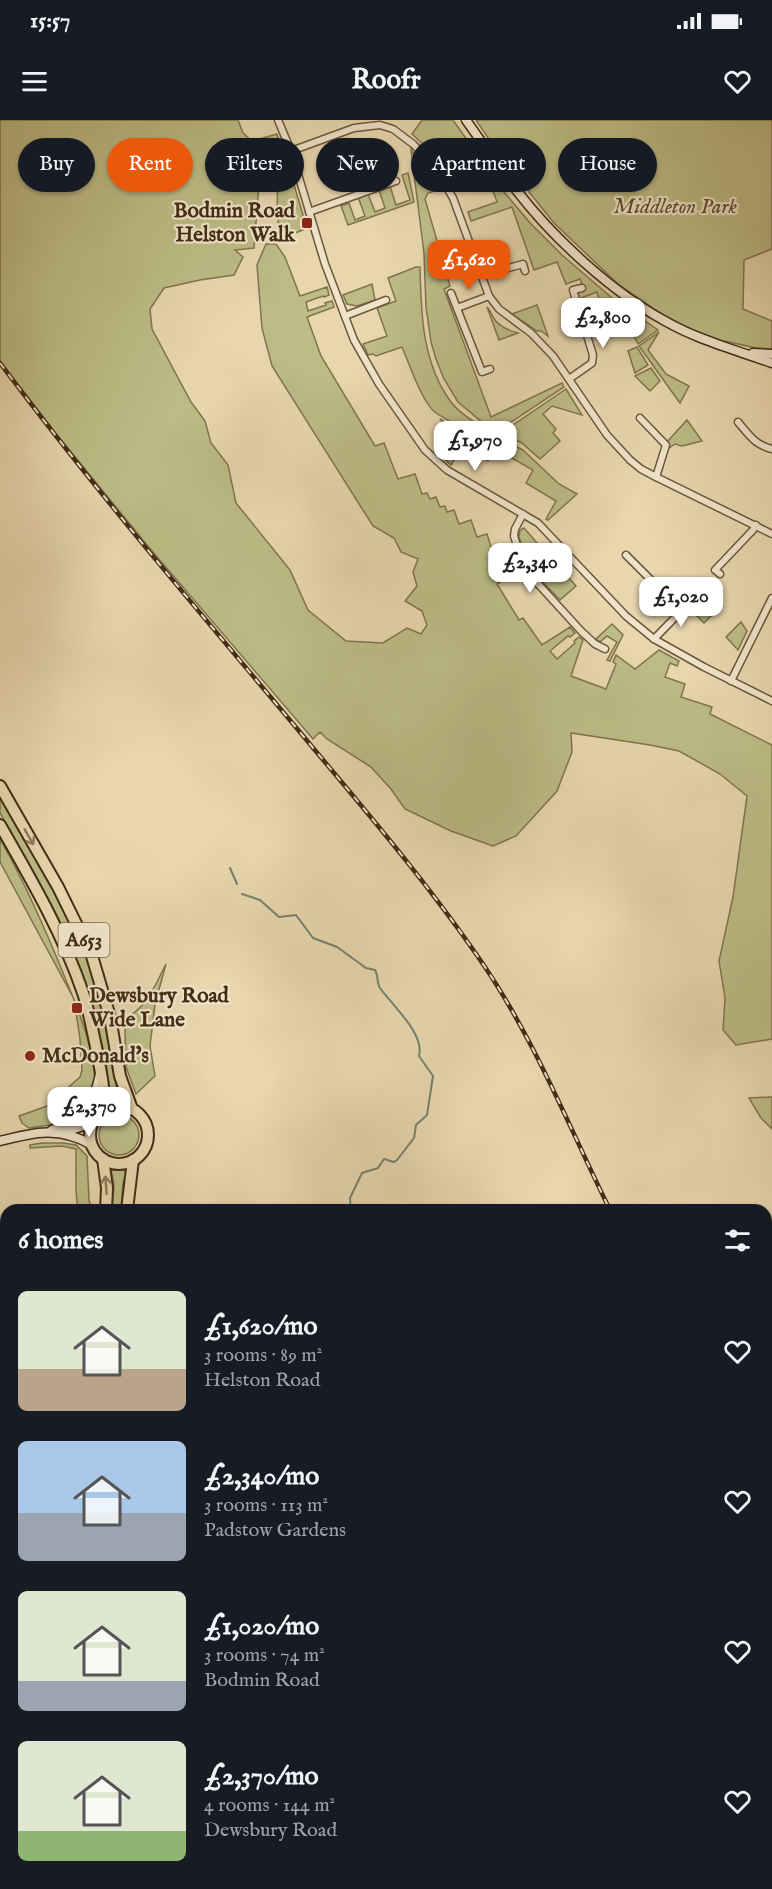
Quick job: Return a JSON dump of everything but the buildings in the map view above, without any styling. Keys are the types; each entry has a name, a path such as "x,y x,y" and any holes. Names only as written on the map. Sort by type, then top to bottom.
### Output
{"highway":[{"name":"A653","path":"0,786 58,886 92,956 110,1017 120,1076 132,1109 145,1122 147,1140 142,1152 133,1160 128,1204"},
{"name":"A653","path":"0,825 32,880 69,954 84,995 104,1095 101,1112 91,1129 92,1145"},
{"path":"101,1112 123,1106 132,1109"},
{"path":"92,1145 103,1159 118,1164 133,1160"},
{"path":"103,1159 107,1188 106,1204"}],"street":[{"path":"278,120 286,138"},
{"path":"466,120 512,184 545,223 621,292 674,326 709,342 772,363"},
{"path":"304,146 354,128 380,122 413,144 440,174 453,198 489,296 499,309 531,333 553,356 607,435 630,460 656,477 772,534"},
{"path":"303,192 326,266 364,359 425,450 447,470 523,514 544,529 626,616 654,639 772,701"},
{"path":"309,212 365,192"},
{"path":"483,275 523,264 525,271"},
{"path":"569,379 592,363 593,355 573,290 582,288"},
{"path":"451,293 482,372 490,369"},
{"path":"457,308 489,296"},
{"path":"345,316 386,300"},
{"path":"743,353 772,354"},
{"path":"640,418 666,446 656,477"},
{"path":"738,422 754,442 772,450"},
{"path":"523,514 514,536 521,558 530,575 581,631 595,644 605,649"},
{"path":"720,574 716,570 756,525"},
{"path":"626,555 681,610"},
{"path":"731,681 772,598"},
{"path":"654,639 692,600"},
{"path":"49,1132 76,1120 87,1110 93,1101 101,1071"},
{"path":"0,1141 21,1135 64,1132 83,1126 101,1112"},
{"path":"64,1132 92,1145"}],"green space":[{"path":"0,120 238,120 243,133 249,138 205,138 205,192 258,192 254,248 235,250 243,257 234,275 164,288 150,309 152,329 191,402 205,421 211,443 228,465 236,503 290,570 308,610 346,641 383,643 407,628 421,634 427,625 422,611 405,601 417,586 413,572 418,559 401,552 394,538 373,526 272,366 262,328 257,265 266,244 276,244 285,257 300,296 327,287 329,295 306,302 308,311 332,301 334,307 307,317 321,356 375,446 384,443 398,479 415,474 422,494 427,493 430,499 436,497 440,507 445,506 447,512 454,510 459,524 471,520 477,537 487,534 491,547 497,546 505,572 517,569 520,571 497,584 519,620 523,618 542,645 570,627 575,633 550,651 557,659 579,637 583,640 571,676 606,689 616,664 613,662 616,655 635,669 659,650 679,661 677,666 670,663 665,677 685,684 681,697 712,707 710,714 772,745 772,1039 736,1045 723,1030 725,998 719,961 733,897 747,796 720,774 679,751 571,733 572,752 557,791 516,836 493,846 451,831 405,809 371,767 327,739 320,732 313,739 147,545 0,361"},
{"path":"422,120 453,120 466,138 416,138 412,134"},
{"name":"Middleton Park","path":"476,120 772,120 772,249 744,260 743,309 772,321 772,349 720,340 688,328 663,315 618,284 554,223 529,192 546,192 546,138 488,138"},
{"path":"277,134 278,138 263,138"},
{"path":"408,173 414,202 348,225 341,206 349,203 355,220 365,216 358,197 368,194 375,212 385,208 380,192 392,192 396,205 410,200 402,175"},
{"path":"277,192 296,192 305,229 281,239"},
{"path":"416,192 431,192 425,199 450,286 444,289 491,417 562,383 564,387 499,430 482,422 458,402 444,379 431,342 426,307 424,253"},
{"path":"493,192 504,192 531,224 562,255 612,298 658,330 638,344 619,309 598,316 594,304 600,302 597,292 576,300 575,295 584,290 580,279 566,284 557,262 534,270 512,207 471,221 468,212 497,202"},
{"path":"420,267 425,337 441,387 455,407 493,433 493,436 456,424 436,413 421,392 402,347 376,356 368,355 363,344 387,336 377,308 396,301 388,278"},
{"path":"372,284 375,300 357,306 347,304 343,295"},
{"path":"537,305 548,336 512,314"},
{"path":"487,307 500,325 518,333 499,340"},
{"path":"659,332 648,350 666,374 689,386 680,403 639,346"},
{"path":"637,347 648,365 635,373 628,351"},
{"path":"651,368 660,381 650,391 635,376"},
{"path":"566,389 582,415 552,406 543,414 556,429 553,433 560,441 540,459 522,443 504,434 504,431"},
{"path":"440,419 477,437 500,438 523,450 559,484 577,494 548,520 546,519 556,501 526,483 533,470 501,452 498,456 492,453 488,461 462,446 451,465 436,452 455,437"},
{"path":"687,420 702,441 682,446 675,444 669,448 667,442"},
{"path":"524,528 537,543 525,554 519,537 520,530"},
{"path":"558,566 576,586 560,600 542,581"},
{"path":"700,583 720,607 704,623 689,608 696,609 705,602 695,591 692,591"},
{"path":"741,622 747,631 738,650 726,637"},
{"path":"612,624 623,635 610,661 607,660 617,642 607,636 600,642 596,639"},
{"path":"0,792 49,877 90,966 99,999 119,1100 111,1101 105,1056 93,1009 74,953 47,897 0,813"},
{"path":"0,839 37,911 73,997 0,862"},
{"path":"166,964 155,1004 150,1046 155,1076 136,1094 126,1067 126,1018 145,1001"},
{"path":"74,1000 90,1049 94,1087 85,1105 73,1117 59,1123 29,1128 22,1123 19,1116 47,1106 80,1077 82,1070 80,1039"},
{"path":"772,1097 772,1129 761,1118 749,1098"},
{"path":"119,1115 133,1121 139,1135 133,1149 119,1155 105,1149 99,1135 105,1121"},
{"path":"63,1143 76,1145 87,1156 90,1204 77,1204 76,1149 62,1146 30,1148 30,1145"},
{"path":"111,1170 127,1170 123,1183 121,1204 112,1204 114,1185"}],"waterway":[{"path":"230,868 237,884"},
{"path":"242,894 260,900 279,917 296,915 313,938 337,947 366,968 375,970 380,988 412,1029 420,1047 419,1056 433,1076 427,1115 416,1125 414,1138 397,1160 394,1162 384,1159 378,1168 362,1173 350,1198 350,1204"}],"railway":[{"path":"0,363 110,503 371,818 464,936 520,1026 552,1087 607,1204"}],"place":[{"name":"Bodmin Road Helston Walk","path":"307,223"},
{"name":"Dewsbury Road Wide Lane","path":"77,1008"},
{"name":"McDonald's","path":"30,1056"}]}
